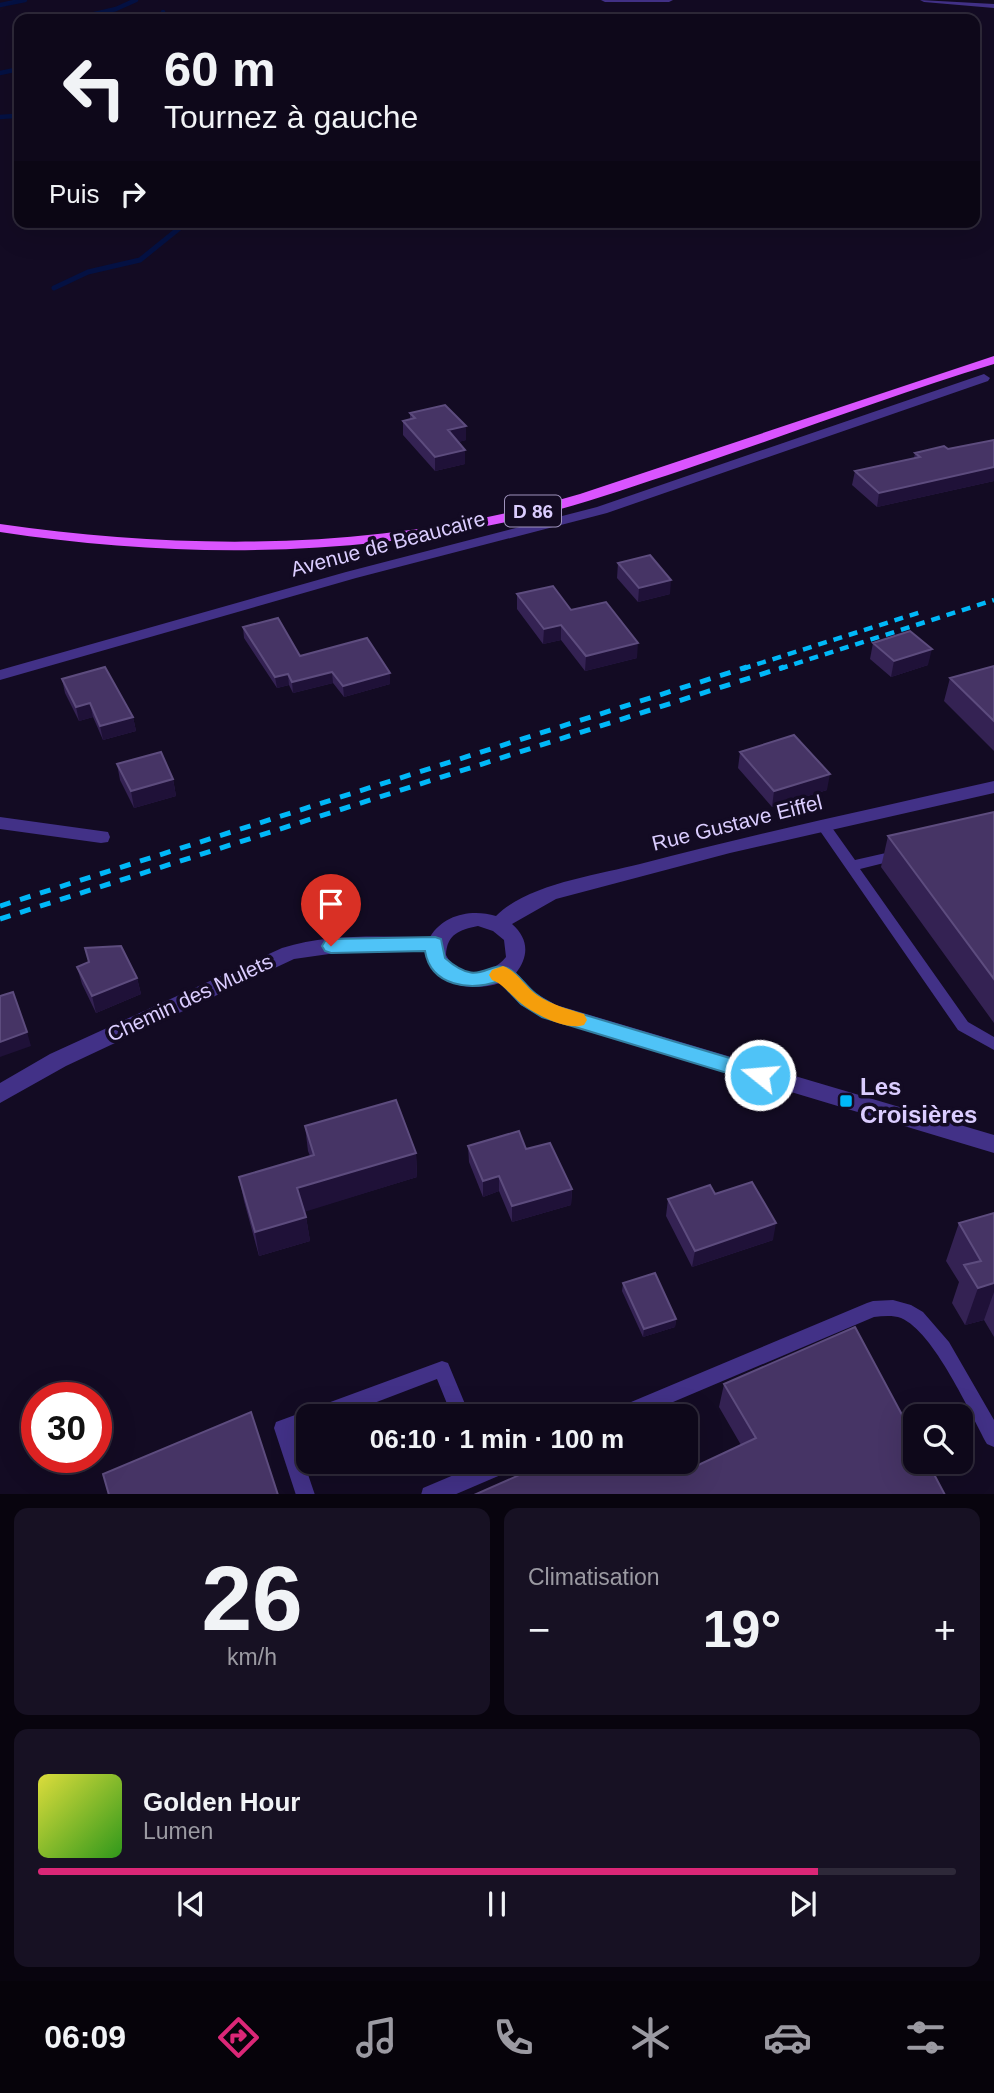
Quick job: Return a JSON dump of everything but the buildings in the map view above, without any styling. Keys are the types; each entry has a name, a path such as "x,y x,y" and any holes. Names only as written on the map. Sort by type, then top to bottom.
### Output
{"main road":[{"name":"Avenue de Beaucaire","path":"0,528 140,545 204,548 369,539 459,527 580,499 994,360"}],"street":[{"path":"605,0 669,0"},
{"path":"924,0 994,6"},
{"name":"Avenue de Beaucaire","path":"0,675 351,575 602,510 984,378"},
{"name":"Rue Gustave Eiffel","path":"500,924 510,914 550,894 823,825 994,787"},
{"path":"0,823 101,836"},
{"path":"478,919 500,924 509,931 517,948 511,966 503,973 479,981 454,976 437,962 435,944 446,928 455,923 478,919"},
{"name":"Chemin des Mulets","path":"0,1094 58,1060 289,953 306,948 331,946 435,944"},
{"path":"503,973 528,999 549,1011 994,1144"}],"lane":[{"path":"823,825 963,1026 994,1044"},
{"path":"851,866 916,851"},
{"path":"647,1404 873,1309 886,1308 906,1311 925,1324 994,1438"},
{"path":"348,1404 442,1369 456,1404"},
{"path":"296,1424 284,1428 296,1464"},
{"path":"299,1474 306,1494"},
{"path":"430,1494 469,1474"}],"waterway":[{"path":"0,5 25,0"},
{"path":"94,14 116,9 136,0"},
{"path":"0,73 14,70"},
{"path":"0,117 14,116"},
{"path":"54,288 88,272 140,260 180,228"}],"railway":[{"path":"779,669 994,600"},
{"path":"742,669 924,611"},
{"path":"0,906 747,667"},
{"path":"0,919 784,667"}],"slow traffic":[{"path":"498,975 503,973 528,999 549,1011 578,1020"}],"place":[{"name":"Les Croisières","path":"846,1101"}],"route":[{"path":"331,946 435,944 437,962 444,971 454,976 479,981 503,973 528,999 549,1011 760,1075"}]}
